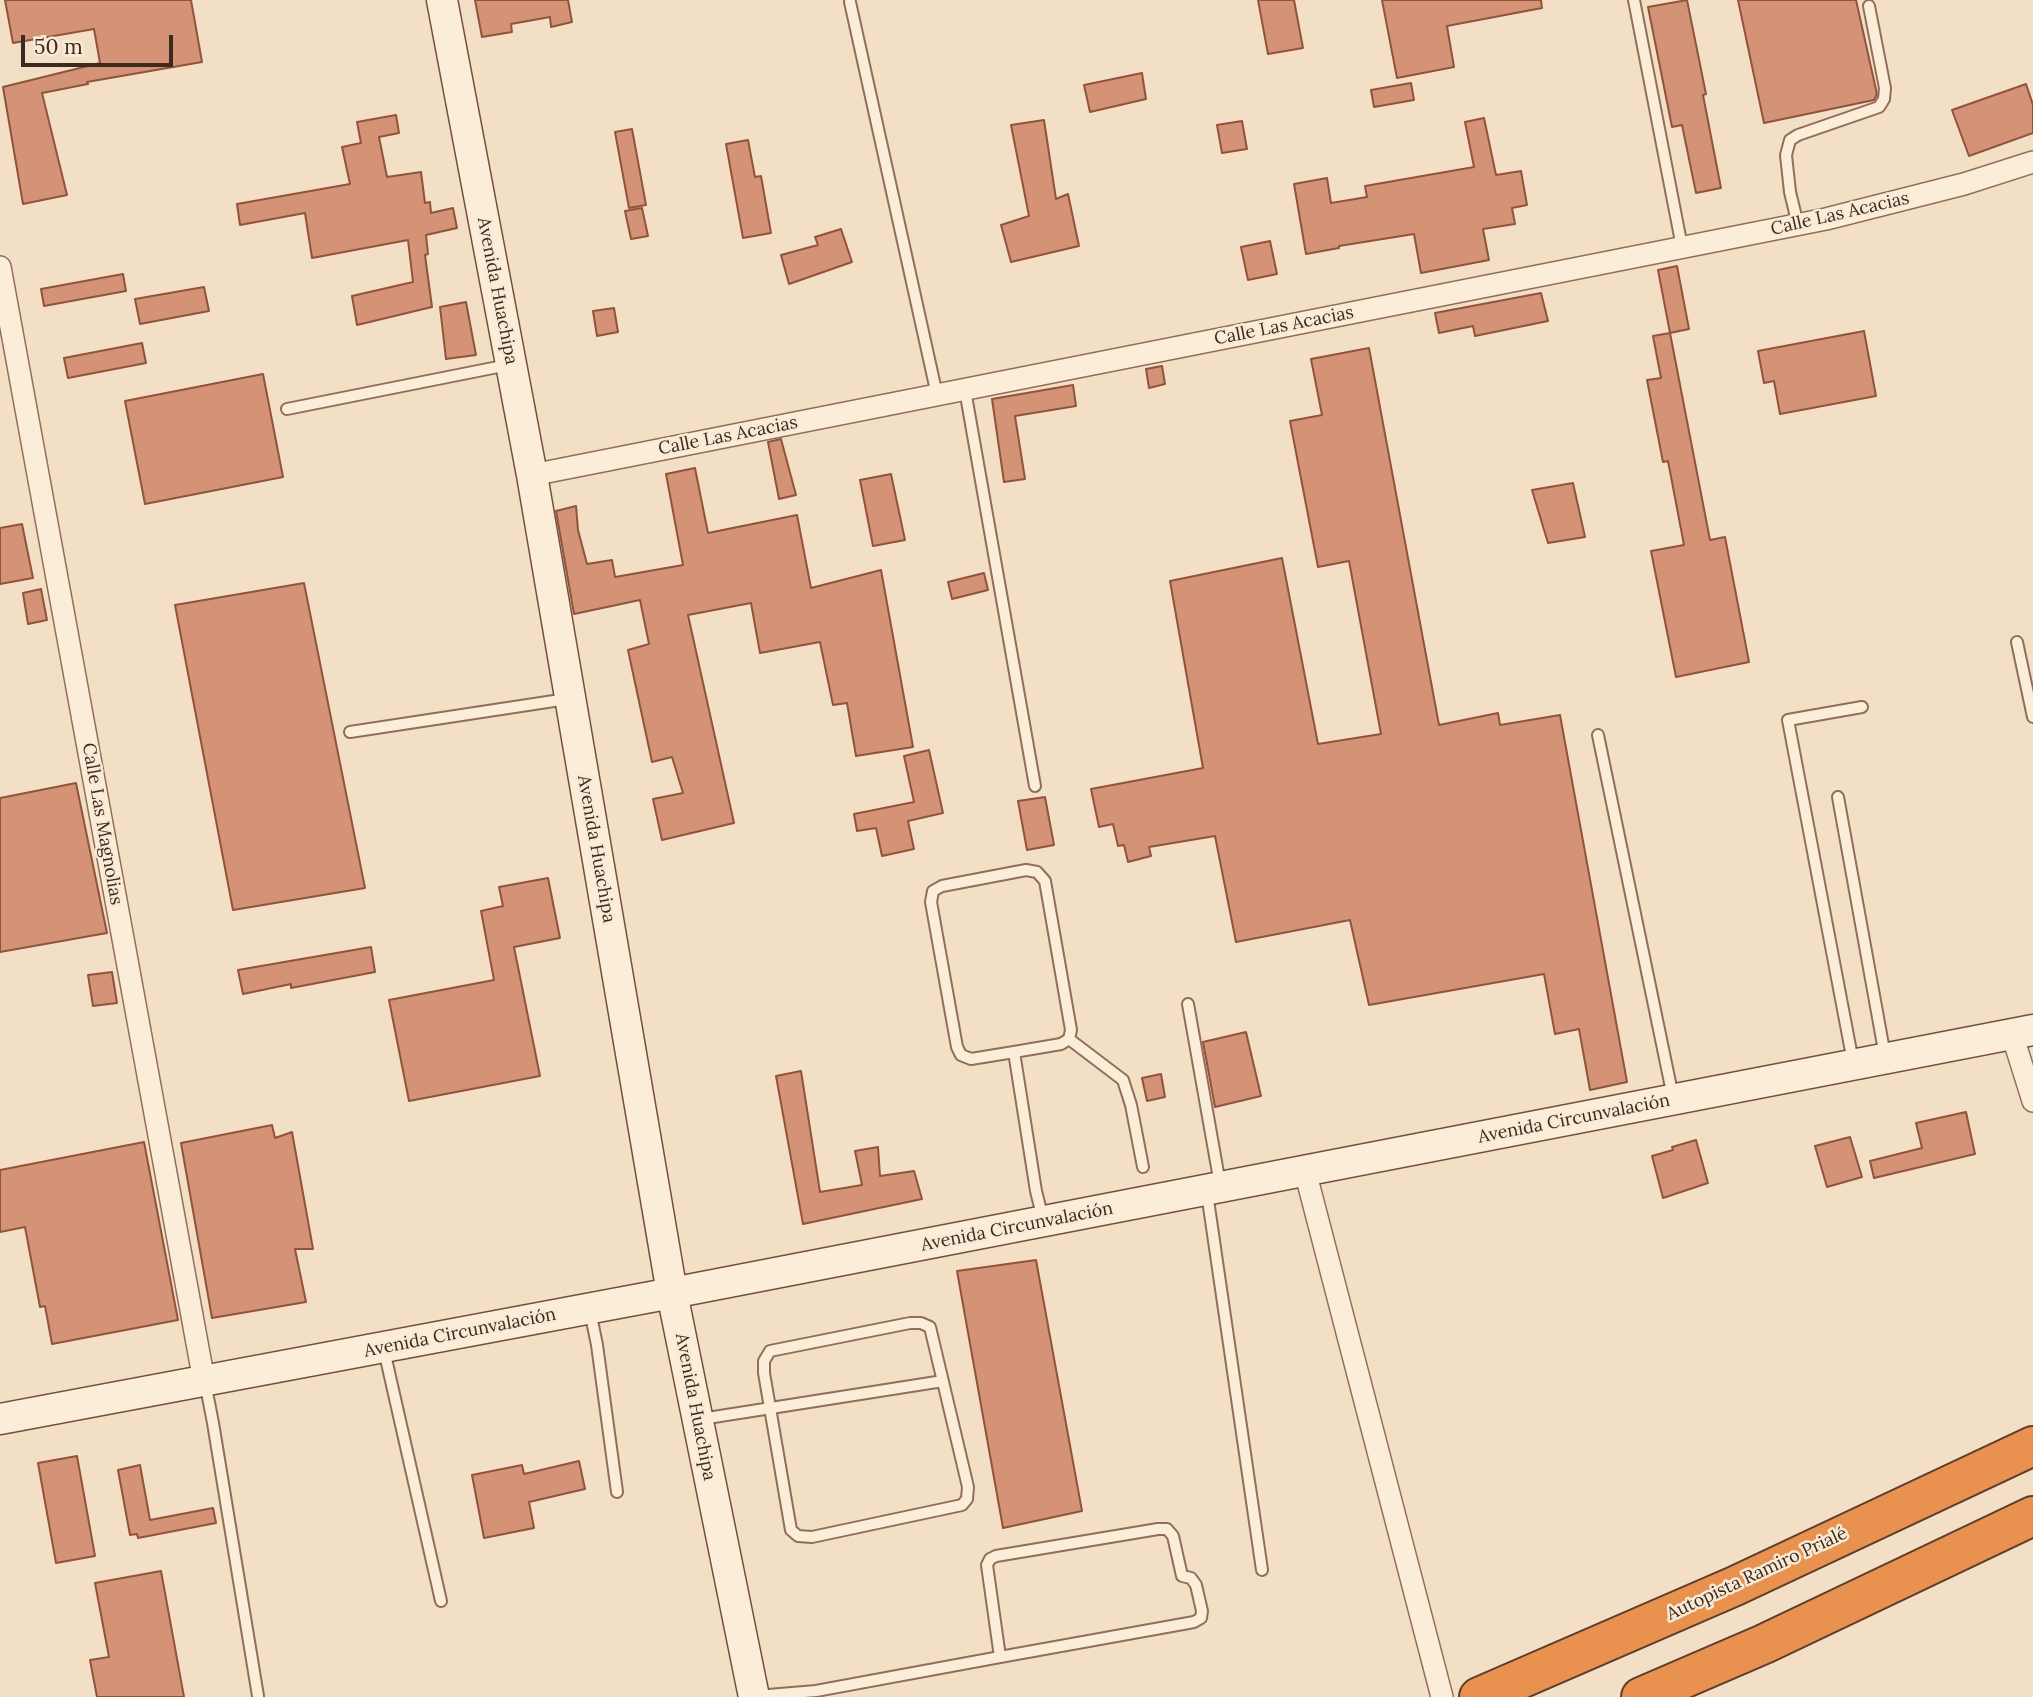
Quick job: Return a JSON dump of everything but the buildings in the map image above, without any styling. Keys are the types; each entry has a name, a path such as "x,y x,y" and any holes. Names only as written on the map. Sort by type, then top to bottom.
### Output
{"highway":[{"name":"Autopista Ramiro Prialé","path":"1479,1697 1735,1586 2033,1446"},
{"path":"1641,1697 1764,1644 2033,1516"}],"street":[{"name":"Avenida Huachipa","path":"442,0 532,475 672,1293 754,1696"},
{"name":"Calle Las Acacias","path":"532,475 1798,225 1964,184 2033,162"},
{"name":"Calle Las Magnolias","path":"0,267 204,1381"},
{"name":"Avenida Circunvalación","path":"0,1419 590,1309 2022,1032"},
{"path":"2022,1032 2033,1101"},
{"path":"1306,1171 1442,1697"}],"lane":[{"path":"1634,0 1682,247"},
{"path":"850,2 937,395"},
{"path":"1798,225 1790,192 1786,155 1790,140 1879,107 1884,99 1885,88 1869,6"},
{"path":"287,409 510,365"},
{"path":"965,390 1035,786"},
{"path":"2017,642 2033,717"},
{"path":"350,732 570,698"},
{"path":"1854,1065 1788,720 1862,707"},
{"path":"1598,735 1674,1100"},
{"path":"1838,797 1885,1059"},
{"path":"1026,870 1037,872 1045,881 1071,1030 1069,1039 1062,1044 971,1059 961,1055 957,1047 931,902 933,891 942,886 1026,870"},
{"path":"1188,1004 1262,1570"},
{"path":"1069,1039 1124,1080 1143,1167"},
{"path":"1014,1052 1036,1191 1044,1222"},
{"path":"590,1309 617,1492"},
{"path":"921,1323 929,1327 968,1487 967,1499 962,1505 812,1537 798,1536 791,1530 770,1407 764,1373 764,1361 770,1351 921,1323"},
{"path":"384,1348 441,1601"},
{"path":"204,1381 258,1696"},
{"path":"698,1419 943,1381"},
{"path":"754,1696 816,1691 1194,1622 1201,1618 1202,1611 1196,1585 1191,1578 1182,1577 1172,1536 1167,1529 990,1559 987,1565 1000,1657"}]}
